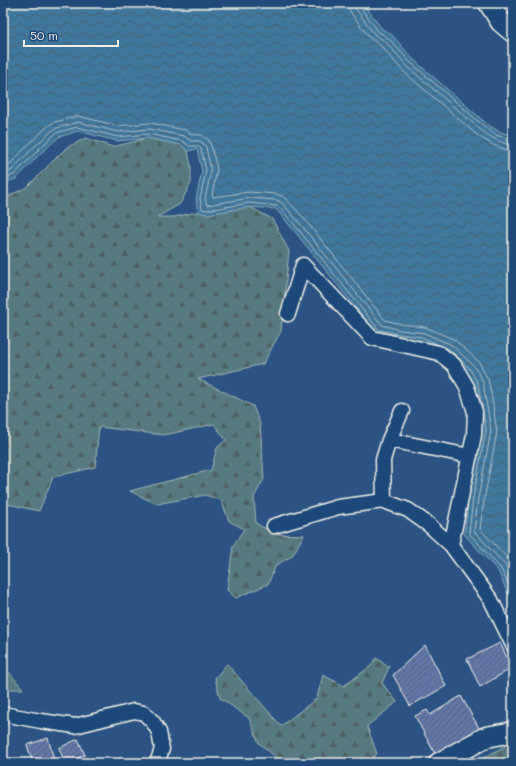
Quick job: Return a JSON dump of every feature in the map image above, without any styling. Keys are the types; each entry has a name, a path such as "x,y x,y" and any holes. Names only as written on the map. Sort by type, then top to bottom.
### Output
{"street":[{"path":"488,3 501,22 513,32"},
{"path":"288,314 303,265 372,338 439,353 454,365 467,387 475,412 474,435 451,545"},
{"path":"384,501 383,460 389,440 402,410"},
{"path":"389,440 470,456"},
{"path":"274,526 338,506 384,501 408,510 429,525 451,545 491,600 513,645"},
{"path":"3,714 41,722 75,726 134,711 144,713 153,722 159,732 162,749 157,763"},
{"path":"439,763 486,737 513,732"}],"green space":[{"path":"86,138 113,147 147,138 181,145 188,151 191,167 191,183 180,204 157,217 174,217 198,212 207,214 250,207 272,219 289,251 281,331 263,364 198,379 253,406 260,424 264,479 254,497 256,523 274,534 304,535 292,556 276,565 268,584 236,598 227,590 233,546 244,529 229,521 221,500 205,495 157,504 130,491 211,470 217,448 226,440 214,424 164,435 99,427 95,467 53,477 39,511 3,503 3,199 27,187 66,148"},
{"path":"376,658 389,667 382,683 397,702 367,726 377,754 368,763 274,763 279,760 259,743 249,718 220,698 215,678 227,664 281,726 317,698 323,675 344,686 371,666"},
{"path":"3,665 23,689 3,689"},
{"path":"510,743 513,744 513,763 475,763"}],"water":[{"path":"3,3 362,3 381,28 392,35 414,60 487,124 498,131 513,136 513,605 498,571 464,534 469,498 482,431 475,386 467,372 447,353 421,341 377,334 276,209 250,207 207,214 198,212 196,199 202,171 197,149 188,151 181,145 147,138 117,141 78,131 59,137 16,179 3,183"}],"building":[{"path":"500,643 512,668 480,687 467,659"},
{"path":"425,645 446,686 410,706 393,675"},
{"path":"461,696 480,730 436,756 415,716 427,710 430,715"},
{"path":"48,738 55,763 33,763 27,745"},
{"path":"78,739 85,755 65,763 59,748"},
{"path":"3,745 8,763 3,763"}]}
